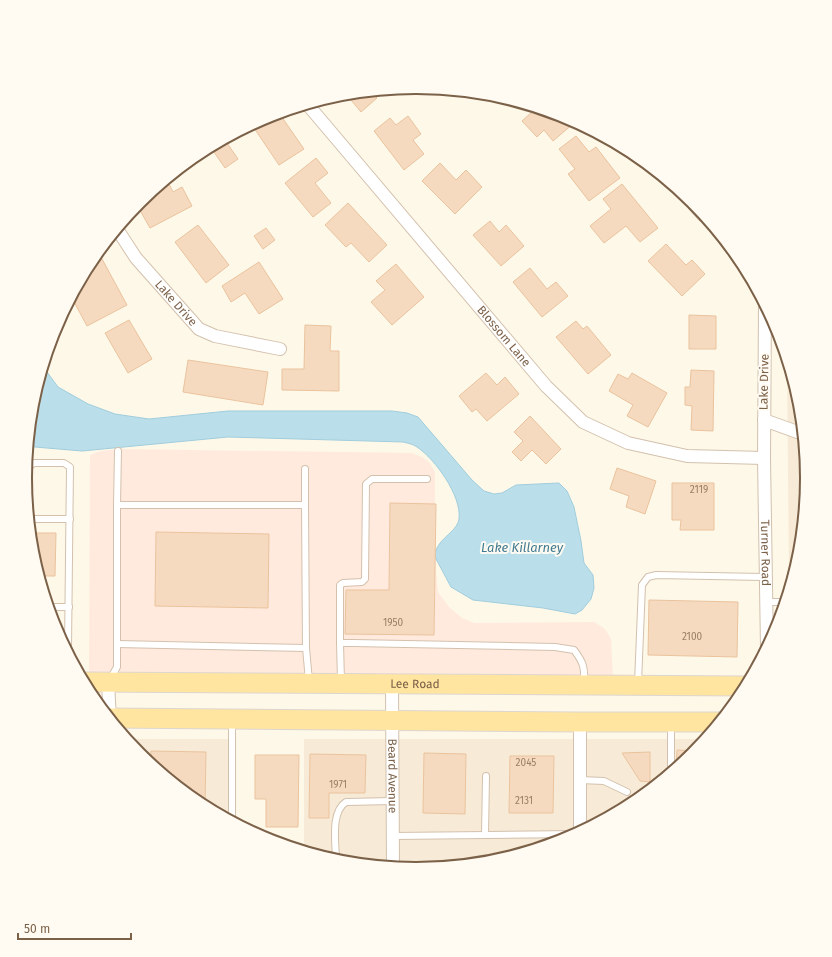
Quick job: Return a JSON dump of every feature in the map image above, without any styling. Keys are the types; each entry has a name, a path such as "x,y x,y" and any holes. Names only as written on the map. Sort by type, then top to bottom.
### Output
{"main road":[{"name":"Lee Road","path":"91,682 739,686"},
{"path":"116,718 713,722"}],"street":[{"name":"Blossom Lane","path":"312,110 546,386 583,422 628,443 687,456 764,458"},
{"name":"Lake Drive","path":"120,234 136,258 199,329 215,336 280,349"},
{"name":"Lake Drive","path":"764,458 766,321"},
{"path":"764,420 797,432"},
{"name":"Turner Road","path":"764,458 766,635"},
{"path":"108,682 110,710"},
{"name":"Beard Avenue","path":"392,684 393,862"},
{"path":"580,722 580,826"}],"lane":[{"path":"108,682 117,667 118,451"},
{"path":"33,464 64,463 70,467 68,640"},
{"path":"305,469 306,648 310,684"},
{"path":"340,684 340,585 343,583 362,582 365,579 366,484 372,479 427,479"},
{"path":"117,505 305,505"},
{"path":"34,519 70,519"},
{"path":"638,686 642,585 648,577 656,575 766,577"},
{"path":"766,602 780,602"},
{"path":"54,607 69,607"},
{"path":"340,643 555,647 574,650 582,661 585,672 584,686"},
{"path":"117,644 306,648"},
{"path":"232,719 232,815"},
{"path":"671,765 672,722"},
{"path":"486,776 486,835"},
{"path":"580,780 604,781 627,792"},
{"path":"336,854 336,823 338,812 342,805 346,802 393,801"},
{"path":"393,836 560,834"}],"shaded area":[{"path":"787,380 797,428 800,478 797,529 789,570"},
{"path":"119,449 411,453 422,457 430,463 435,472 435,564 438,592 449,607 462,618 474,623 594,622 605,629 611,639 613,677 89,674 90,455 101,451"},
{"path":"134,739 235,739 235,817 203,798 182,783"},
{"path":"304,739 698,739 650,783 608,811 563,833 515,849 491,855 441,862 391,862 341,855 304,845"}],"water":[{"name":"Lake Killarney","path":"47,372 58,387 88,404 115,414 149,419 228,411 392,411 407,413 418,417 472,480 484,491 494,494 502,493 516,485 559,483 567,491 574,507 584,563 593,575 594,588 591,599 582,610 575,614 543,608 473,600 451,587 435,557 438,545 457,524 459,519 459,510 452,489 439,469 432,460 417,447 408,443 228,437 82,451 34,447 35,428"}],"building":[{"path":"376,97 377,98 361,112 351,100"},
{"path":"531,113 570,127 553,141 544,130 537,137 522,121"},
{"path":"408,116 421,134 413,140 424,154 404,170 374,131 390,118 396,125"},
{"path":"283,119 304,149 279,165 255,130"},
{"path":"576,136 589,152 596,147 620,178 589,201 568,174 575,169 559,149"},
{"path":"228,144 238,159 225,168 214,152"},
{"path":"316,158 328,173 315,183 331,203 313,217 285,183"},
{"path":"440,163 456,180 466,170 482,187 455,214 422,181"},
{"path":"622,184 658,228 640,242 626,226 604,243 590,226 611,209 603,199"},
{"path":"169,185 173,192 182,187 192,206 150,228 140,211"},
{"path":"348,203 387,245 369,262 351,243 346,247 325,225"},
{"path":"490,221 499,232 506,225 524,246 501,266 473,235"},
{"path":"198,225 229,265 206,283 175,242"},
{"path":"266,228 275,240 263,249 254,236"},
{"path":"666,244 686,265 692,260 705,274 682,296 648,261"},
{"path":"102,259 127,305 87,326 75,303 83,286"},
{"path":"259,262 283,299 259,314 245,293 231,302 222,286"},
{"path":"396,264 424,297 392,325 371,302 385,290 376,281"},
{"path":"530,268 547,289 556,282 568,296 542,317 513,282"},
{"path":"689,315 716,316 716,349 689,349"},
{"path":"129,320 152,359 128,373 105,333"},
{"path":"576,321 583,329 587,326 611,355 588,374 556,337"},
{"path":"305,325 331,326 330,351 339,351 339,391 282,390 282,369 304,369"},
{"path":"188,360 268,372 263,405 183,392"},
{"path":"691,370 714,371 713,431 691,430 692,406 685,405 685,387 690,387"},
{"path":"486,373 497,385 505,377 519,394 487,421 476,409 472,412 459,396"},
{"path":"632,373 667,393 648,427 627,416 633,405 609,391 618,374 628,379"},
{"path":"530,416 561,449 546,464 532,450 521,461 512,452 523,441 514,432"},
{"path":"617,468 656,481 645,514 626,507 629,496 610,489"},
{"path":"672,483 714,483 714,530 680,530 681,520 672,520"},
{"path":"390,503 436,504 434,635 345,634 346,590 389,590"},
{"path":"156,532 269,534 268,608 155,606"},
{"path":"36,533 56,533 55,576 45,576"},
{"path":"649,600 738,602 737,657 648,655"},
{"path":"677,750 687,751 676,760"},
{"path":"151,751 206,752 205,799 182,783 151,756"},
{"path":"650,752 650,782 640,781 622,753"},
{"path":"424,753 466,754 465,814 423,813"},
{"path":"310,754 366,755 365,793 329,793 329,818 309,818"},
{"path":"255,755 299,755 298,827 266,827 266,799 255,799"},
{"path":"510,756 554,756 553,813 509,813"}]}
